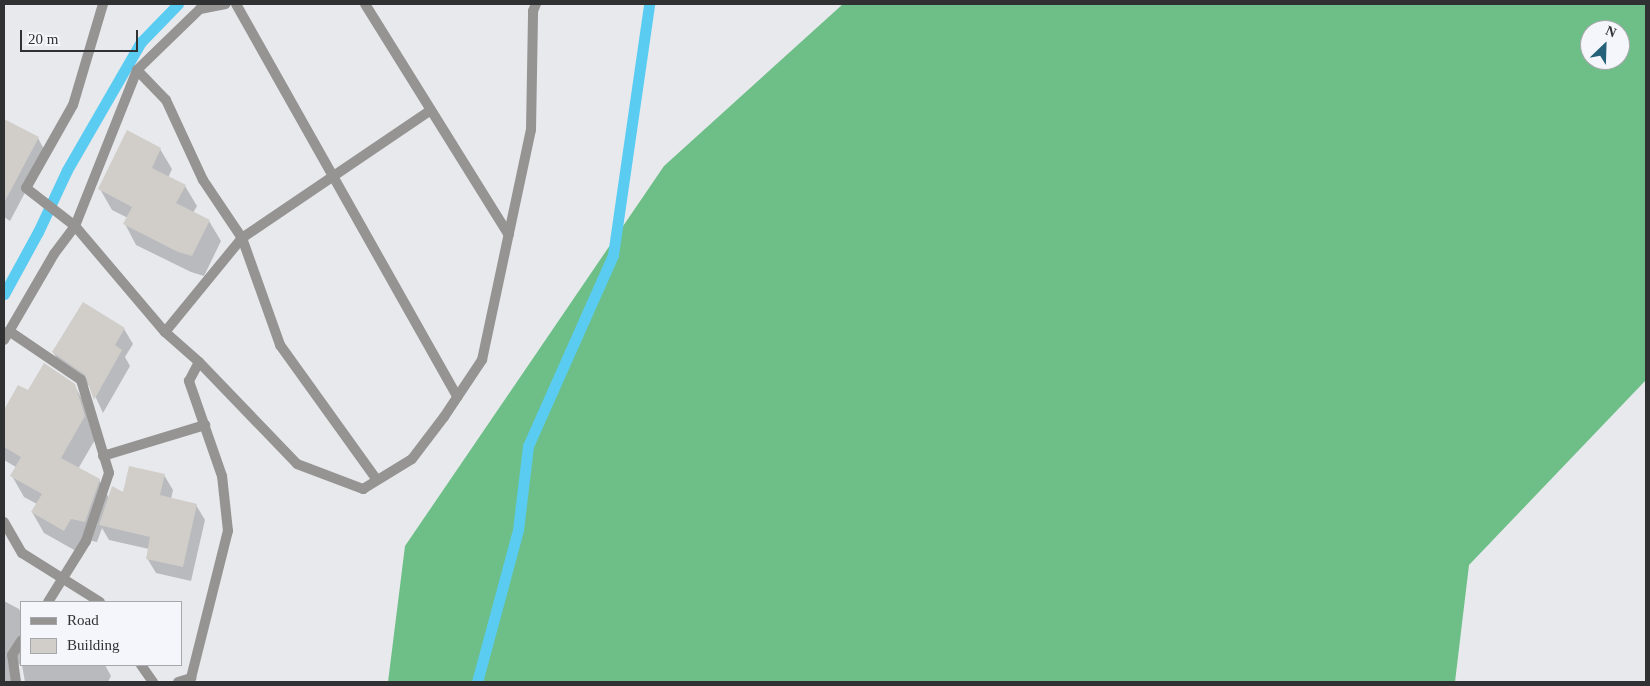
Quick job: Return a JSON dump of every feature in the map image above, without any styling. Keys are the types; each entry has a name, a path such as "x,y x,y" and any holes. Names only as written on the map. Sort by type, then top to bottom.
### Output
{"street":[{"path":"103,4 73,105 26,188 75,226 165,332 199,362 297,464 363,489 412,459 482,360 531,130 533,11 536,4"},
{"path":"49,601 64,580 86,541 109,473 82,380 6,336 54,254 75,226 137,70 200,8 226,4"},
{"path":"236,4 457,397"},
{"path":"364,4 509,235"},
{"path":"137,70 166,100 203,180 242,238 280,345 377,480"},
{"path":"165,332 242,238 431,110"},
{"path":"178,682 191,678 228,531 222,476 190,381 199,362"},
{"path":"103,456 205,425"},
{"path":"4,522 22,554 98,601"},
{"path":"16,682 12,655 20,643"},
{"path":"142,666 153,682"}],"green space":[{"path":"843,4 1646,4 1646,380 1469,565 1455,682 388,682 405,546 664,166"}],"building":[{"path":"4,119 39,137 4,203"},
{"path":"127,130 161,148 152,168 186,185 176,203 210,220 192,256 178,252 123,224 132,207 98,189"},
{"path":"83,302 125,328 115,345 122,350 94,400 85,375 52,352"},
{"path":"44,363 75,384 85,416 61,458 100,479 85,522 71,519 64,531 31,512 42,494 10,476 21,457 4,447 4,410 18,385 28,390"},
{"path":"129,466 165,474 160,495 197,504 183,567 146,559 150,537 99,525 112,486 123,492"}],"waterway":[{"path":"4,294 38,232 67,170 141,42 178,4"},
{"path":"477,682 518,530 528,446 613,255 649,4"}]}
